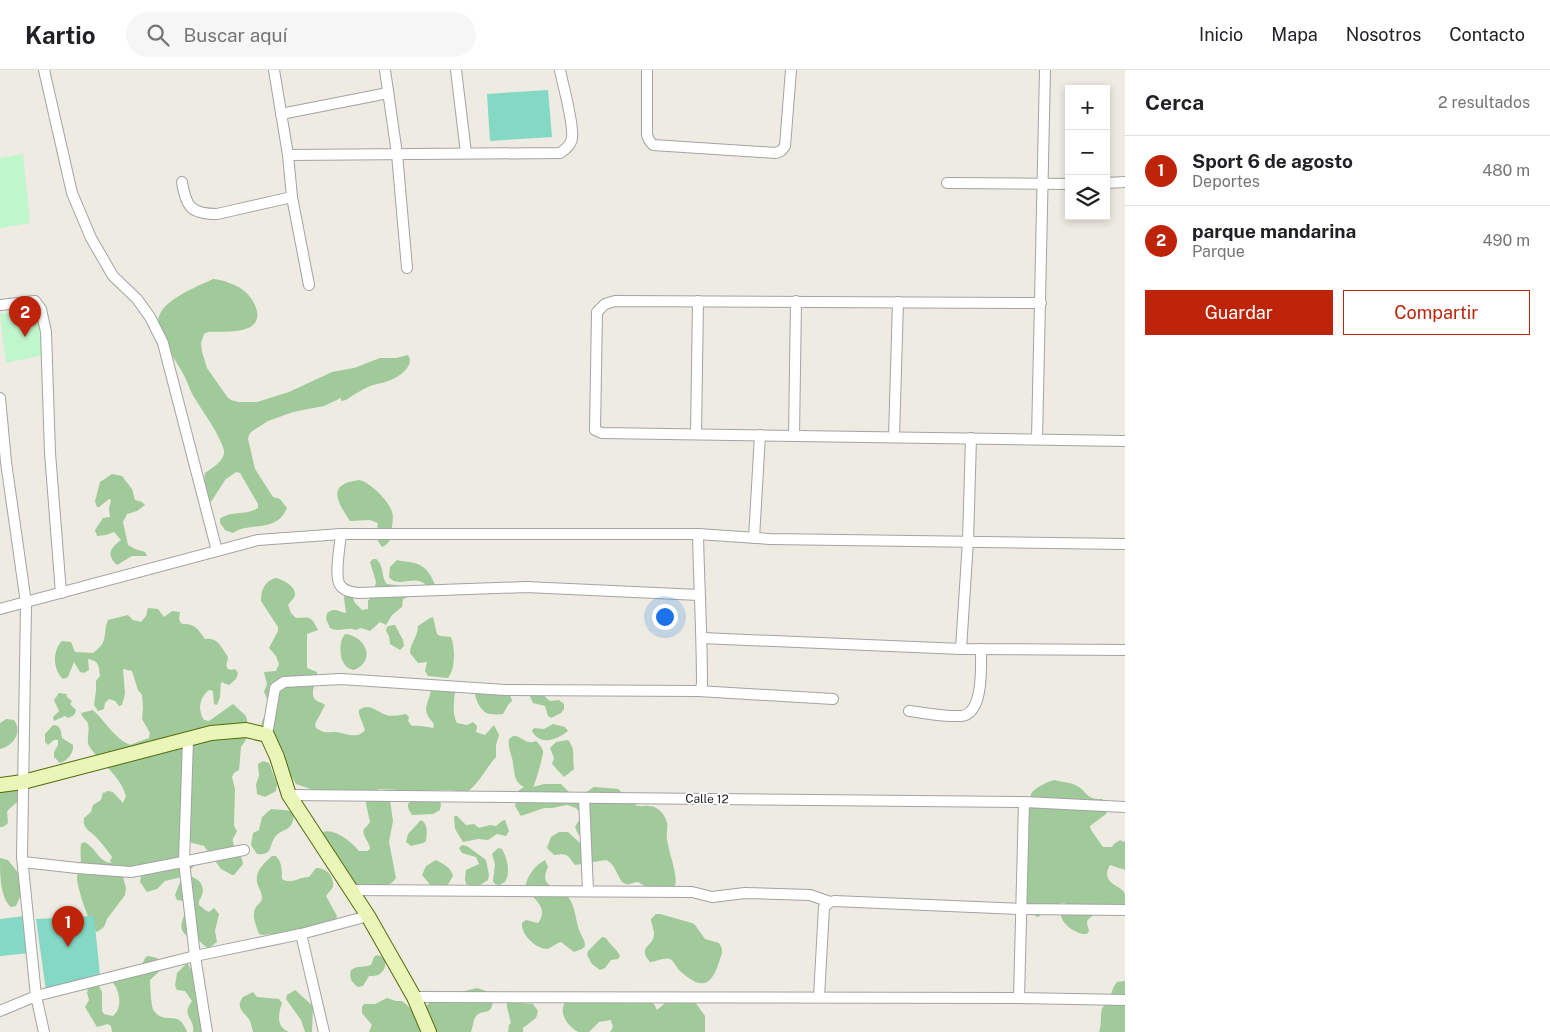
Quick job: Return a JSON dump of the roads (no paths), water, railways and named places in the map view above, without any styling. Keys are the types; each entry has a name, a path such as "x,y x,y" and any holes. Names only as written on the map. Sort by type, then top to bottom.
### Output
{"street":[{"path":"44,70 72,192 91,238 113,276 136,299 150,317 163,343 217,551"},
{"path":"274,70 288,155 292,197 309,285"},
{"path":"385,70 397,154 407,268"},
{"path":"456,70 466,153"},
{"path":"288,155 560,153 568,148 572,138 560,70"},
{"path":"647,70 648,135 653,145 776,153 782,151 785,146 790,70"},
{"path":"1037,439 1045,70"},
{"path":"281,114 388,93"},
{"path":"182,182 185,201 195,211 204,214 217,214 292,197"},
{"path":"1110,183 1125,182"},
{"path":"947,184 1065,184"},
{"path":"0,305 35,301 41,309 46,332 50,453 61,593"},
{"path":"1041,303 615,301 605,304 597,312 595,430 602,433 1125,441"},
{"path":"696,434 698,301"},
{"path":"794,436 796,301"},
{"path":"894,437 898,302"},
{"path":"0,398 6,462 26,603 23,862 36,996 44,1032"},
{"path":"754,538 760,435"},
{"path":"961,649 968,541 971,438"},
{"path":"341,534 337,577 340,586 352,592 526,587 699,595"},
{"path":"0,609 258,540 341,534 698,534 754,538 1125,544"},
{"path":"698,534 702,638 702,684 698,691"},
{"path":"702,638 961,649 1125,650"},
{"path":"910,711 961,716 972,711 977,701 981,672 981,649"},
{"path":"429,1032 414,997 368,916 289,795 277,757 267,735 275,688 284,682 340,679 505,690 698,691 833,699"},
{"path":"0,785 23,782 211,733 246,730 267,735"},
{"path":"188,739 184,862 195,956 207,1032"},
{"name":"Calle 12","path":"289,795 1024,802 1125,807"},
{"path":"584,798 588,891"},
{"path":"1018,998 1024,802"},
{"path":"23,862 131,872 244,850"},
{"path":"351,890 692,892 712,897 744,893 810,895 830,902 1021,909 1125,910"},
{"path":"819,998 824,907 830,902"},
{"path":"0,1011 36,996 195,956 301,934 368,916"},
{"path":"301,934 324,1032"},
{"path":"414,997 1018,998 1125,1000"}],"place":[{"name":"parque mandarina","path":"25,337"},
{"name":"Sport 6 de agosto","path":"68,947"}]}
